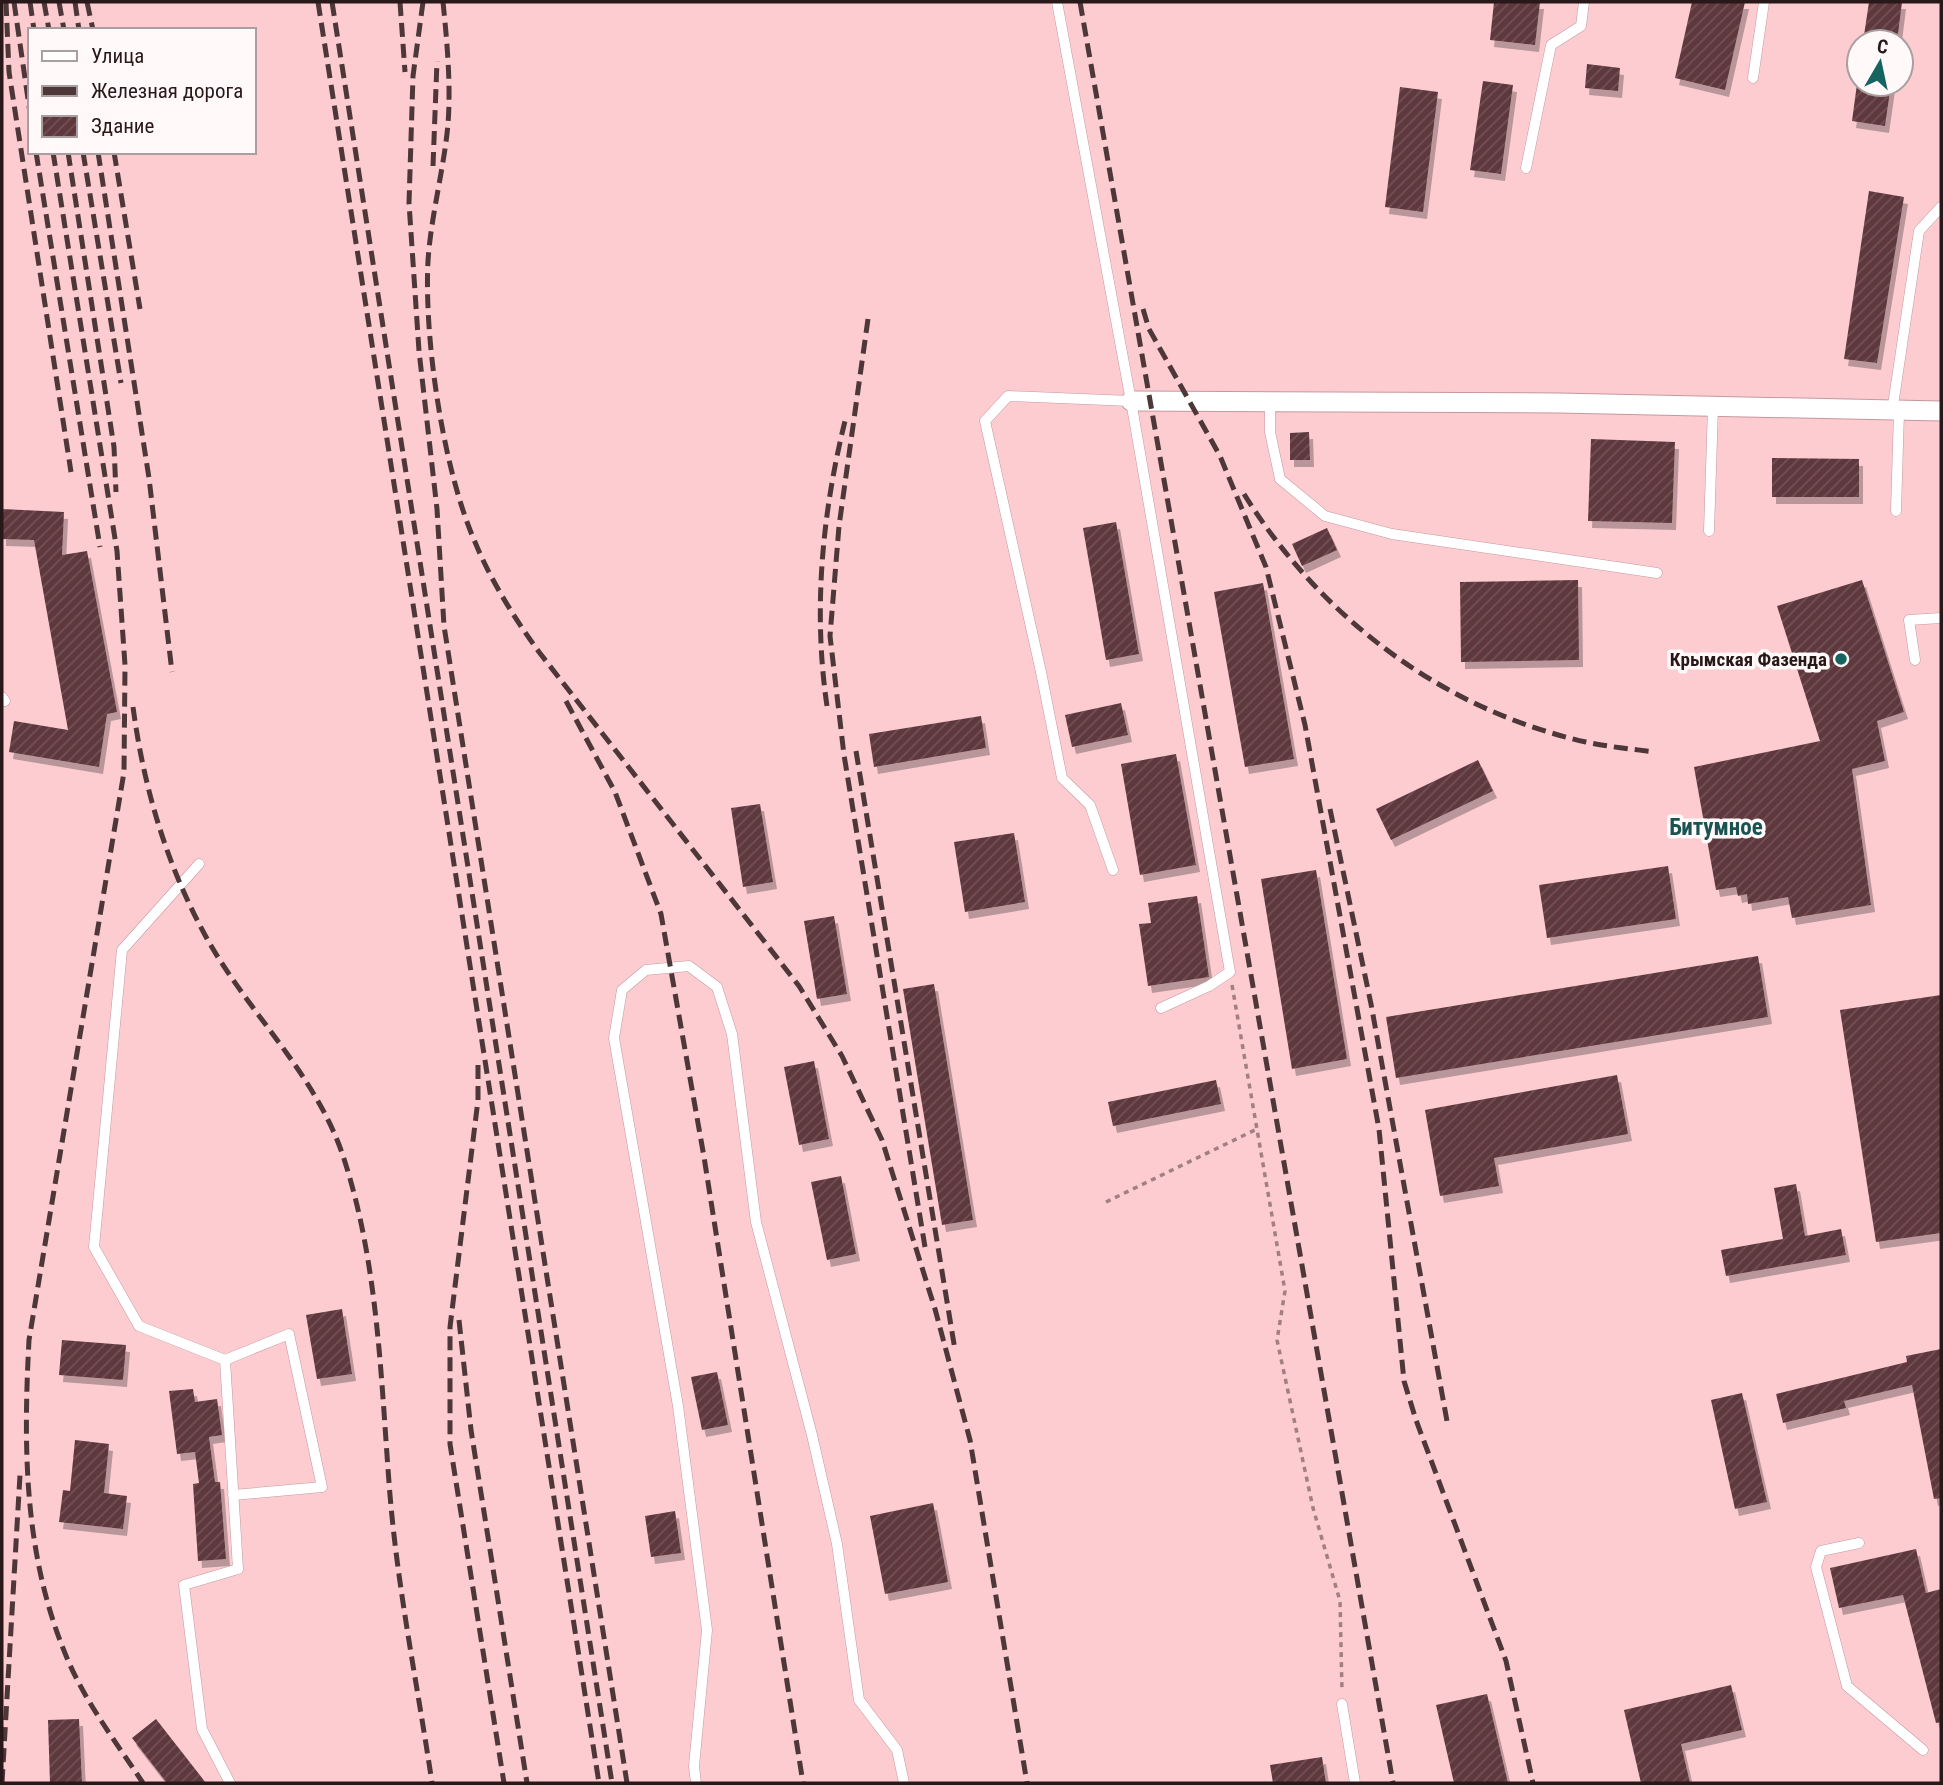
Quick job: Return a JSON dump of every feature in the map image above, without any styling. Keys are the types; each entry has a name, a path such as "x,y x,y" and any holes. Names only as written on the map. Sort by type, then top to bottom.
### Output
{"street":[{"path":"1131,401 1941,411"}],"lane":[{"path":"1057,2 1131,401 1230,972 1209,986 1161,1008"},
{"path":"1525,168 1551,45 1581,26 1584,2"},
{"path":"1753,78 1764,2"},
{"path":"1896,511 1896,412 1919,231 1941,207"},
{"path":"1113,870 1090,805 1062,778 985,421 1008,396 1131,401"},
{"path":"1270,402 1270,432 1280,479 1325,516 1392,534 1657,573"},
{"path":"1709,531 1713,407"},
{"path":"1915,660 1909,620 1941,618"},
{"path":"199,864 122,950 94,1247 139,1326 225,1360 289,1334 323,1487 233,1495"},
{"path":"696,1783 694,1766 707,1630 678,1406 614,1038 622,990 646,970 690,966 717,987 732,1034 756,1222 812,1435 837,1544 859,1700 897,1750 904,1783"},
{"path":"225,1360 238,1569 184,1585 202,1729 230,1783"},
{"path":"1860,1543 1821,1551 1816,1567 1847,1686 1923,1750"},
{"path":"1342,1703 1354,1783"}],"path":[{"path":"1230,972 1285,1291 1277,1340 1313,1508 1340,1601 1342,1703"},
{"path":"1106,1202 1257,1129"}],"building":[{"path":"1494,2 1540,2 1535,45 1490,40"},
{"path":"1692,2 1745,2 1725,90 1675,78"},
{"path":"1869,2 1902,2 1899,28 1865,28"},
{"path":"1587,64 1620,68 1618,91 1585,88"},
{"path":"1483,81 1513,85 1501,174 1470,170"},
{"path":"1400,87 1438,92 1423,212 1385,207"},
{"path":"1855,98 1889,98 1885,126 1852,121"},
{"path":"1869,191 1904,197 1877,363 1844,359"},
{"path":"1309,432 1310,460 1290,460 1290,433"},
{"path":"1591,439 1675,442 1672,523 1588,521"},
{"path":"1772,458 1859,459 1859,497 1772,497"},
{"path":"2,509 64,512 62,555 87,551 117,712 107,714 99,767 9,752 14,721 68,730 34,540 2,539"},
{"path":"1116,522 1139,654 1106,660 1083,528"},
{"path":"1327,528 1337,550 1302,566 1292,544"},
{"path":"1578,580 1579,660 1461,662 1460,582"},
{"path":"1862,580 1904,712 1877,721 1885,761 1852,769 1871,905 1792,918 1788,897 1748,904 1747,894 1738,896 1736,887 1716,890 1694,767 1820,741 1777,606"},
{"path":"1263,583 1294,759 1245,767 1214,592"},
{"path":"1121,703 1128,735 1072,747 1065,715"},
{"path":"981,716 986,748 874,767 869,734"},
{"path":"1176,754 1196,865 1140,875 1121,764"},
{"path":"1478,760 1493,791 1391,840 1376,809"},
{"path":"760,804 773,882 743,887 731,808"},
{"path":"1014,833 1025,902 965,912 954,842"},
{"path":"1668,866 1676,919 1547,938 1539,885"},
{"path":"1316,870 1347,1059 1292,1069 1261,879"},
{"path":"1197,896 1209,977 1148,986 1139,924 1151,923 1148,903"},
{"path":"834,916 847,994 817,999 804,921"},
{"path":"1758,956 1768,1017 1396,1078 1386,1017"},
{"path":"934,984 973,1220 942,1225 903,989"},
{"path":"1941,995 1941,1233 1876,1242 1840,1010"},
{"path":"814,1061 829,1139 799,1145 784,1067"},
{"path":"1617,1075 1628,1134 1494,1158 1499,1186 1440,1196 1425,1110"},
{"path":"1216,1080 1221,1104 1113,1126 1108,1102"},
{"path":"841,1176 856,1254 827,1260 811,1182"},
{"path":"1796,1184 1805,1236 1841,1229 1846,1255 1726,1276 1721,1250 1783,1239 1774,1188"},
{"path":"342,1309 352,1374 317,1379 306,1315"},
{"path":"62,1340 126,1345 123,1380 59,1375"},
{"path":"1941,1349 1941,1498 1934,1499 1912,1385 1844,1401 1846,1408 1783,1423 1776,1394 1907,1362 1906,1356"},
{"path":"717,1372 728,1425 702,1430 691,1377"},
{"path":"193,1389 195,1402 217,1399 222,1435 209,1437 215,1482 220,1482 226,1559 198,1561 193,1484 199,1483 195,1452 177,1454 169,1391"},
{"path":"1742,1393 1767,1502 1735,1509 1711,1400"},
{"path":"75,1440 109,1444 104,1493 127,1496 123,1529 59,1522 63,1490 70,1491"},
{"path":"933,1503 948,1582 885,1594 870,1516"},
{"path":"675,1511 681,1553 651,1557 645,1516"},
{"path":"1916,1549 1926,1593 1941,1589 1941,1722 1936,1723 1903,1595 1839,1608 1830,1568"},
{"path":"1731,1685 1742,1730 1681,1744 1690,1783 1641,1783 1624,1710"},
{"path":"1487,1694 1508,1783 1454,1783 1436,1705"},
{"path":"79,1719 82,1783 50,1783 48,1720"},
{"path":"156,1719 206,1783 167,1783 132,1738"},
{"path":"1322,1757 1326,1783 1273,1783 1270,1765"}],"railway":[{"path":"6,2 9,72 71,472"},
{"path":"14,2 28,99"},
{"path":"30,2 34,28"},
{"path":"44,2 49,28"},
{"path":"59,2 64,28"},
{"path":"75,2 79,28"},
{"path":"87,2 93,28"},
{"path":"318,2 599,1783"},
{"path":"332,2 612,1783"},
{"path":"400,2 405,72"},
{"path":"423,2 413,76 409,203 419,351 437,509 444,626 627,1783"},
{"path":"443,2 449,109 428,261 429,328 445,442 464,512 488,571 539,652 799,986 842,1056 882,1140 935,1309 970,1440 1027,1783"},
{"path":"1080,2 1393,1783"},
{"path":"433,166 437,61"},
{"path":"36,154 100,547"},
{"path":"53,154 117,551 125,665 124,772 29,1340 27,1465 35,1546 55,1626 86,1696 143,1783"},
{"path":"68,154 114,447 116,492"},
{"path":"83,154 121,383"},
{"path":"98,154 149,478 172,672"},
{"path":"114,154 140,309"},
{"path":"1143,309 1149,329 1220,456 1266,567 1305,725 1379,1129 1404,1381 1506,1661 1533,1783"},
{"path":"868,319 839,526 830,636 844,755 925,1247"},
{"path":"827,706 821,634 822,563 831,491 845,421"},
{"path":"1244,494 1275,539 1310,581 1348,619 1435,682 1483,707 1533,727 1586,742 1655,752"},
{"path":"566,701 615,792 661,914 704,1157 803,1783"},
{"path":"133,707 151,799 170,858 195,916 227,971 284,1049 319,1103 345,1162 356,1202 372,1285 398,1567 432,1783"},
{"path":"856,751 955,1350"},
{"path":"1330,809 1371,1004 1447,1421"},
{"path":"478,1065 478,1100 450,1327 450,1444 504,1783"},
{"path":"459,1320 471,1430 527,1783"},
{"path":"2,1783 20,1475"}],"place":[{"name":"Крымская Фазенда","path":"1841,659"}],"district":[{"name":"Битумное","path":"1716,827"}]}
